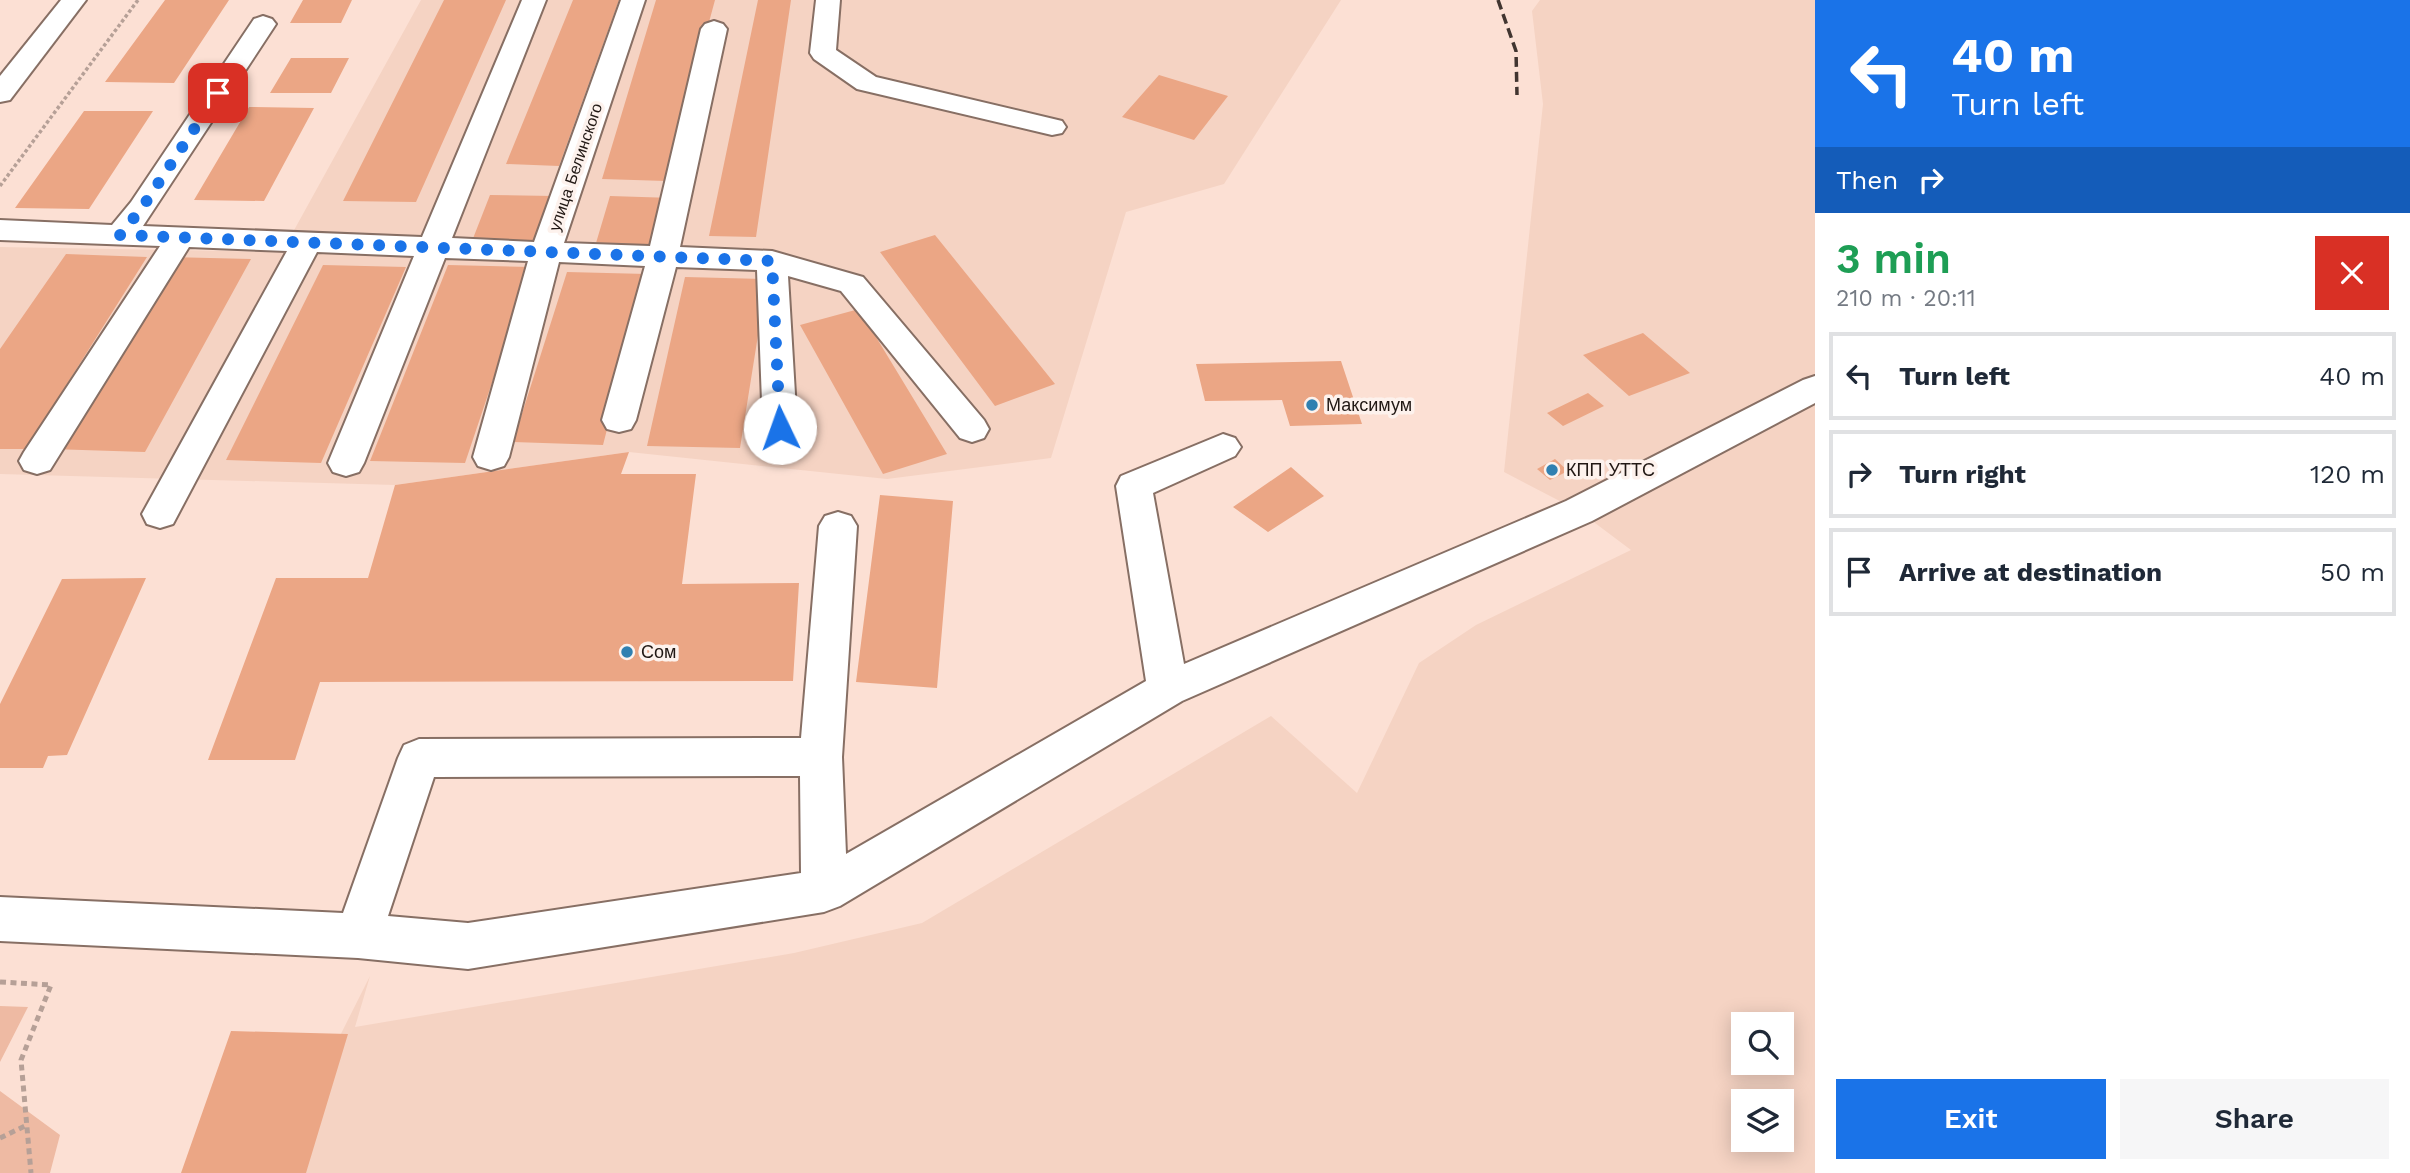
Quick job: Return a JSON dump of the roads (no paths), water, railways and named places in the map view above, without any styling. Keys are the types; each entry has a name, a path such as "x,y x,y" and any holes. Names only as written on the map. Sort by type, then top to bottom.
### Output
{"street":[{"path":"0,94 74,0"},
{"path":"346,463 534,0"},
{"name":"улица Белинского","path":"491,457 546,252 634,0"},
{"path":"828,0 823,53 867,83 1052,127"},
{"path":"120,235 142,208 263,24"},
{"path":"620,420 663,257 714,29"},
{"path":"0,230 772,261 852,284 972,429"},
{"path":"37,461 180,237"},
{"path":"160,514 307,243"},
{"path":"772,261 780,428"},
{"path":"0,919 358,936 468,946 824,891 1168,689 1579,511 1815,388"},
{"path":"1168,689 1133,486 1223,447"},
{"path":"824,891 821,757 838,526"},
{"path":"358,936 419,758 821,757"}],"railway":[{"path":"1498,0 1516,51 1517,95"}],"place":[{"name":"Максимум","path":"1312,405"},
{"name":"КПП УТТС","path":"1552,470"},
{"name":"Сом","path":"627,652"}]}
